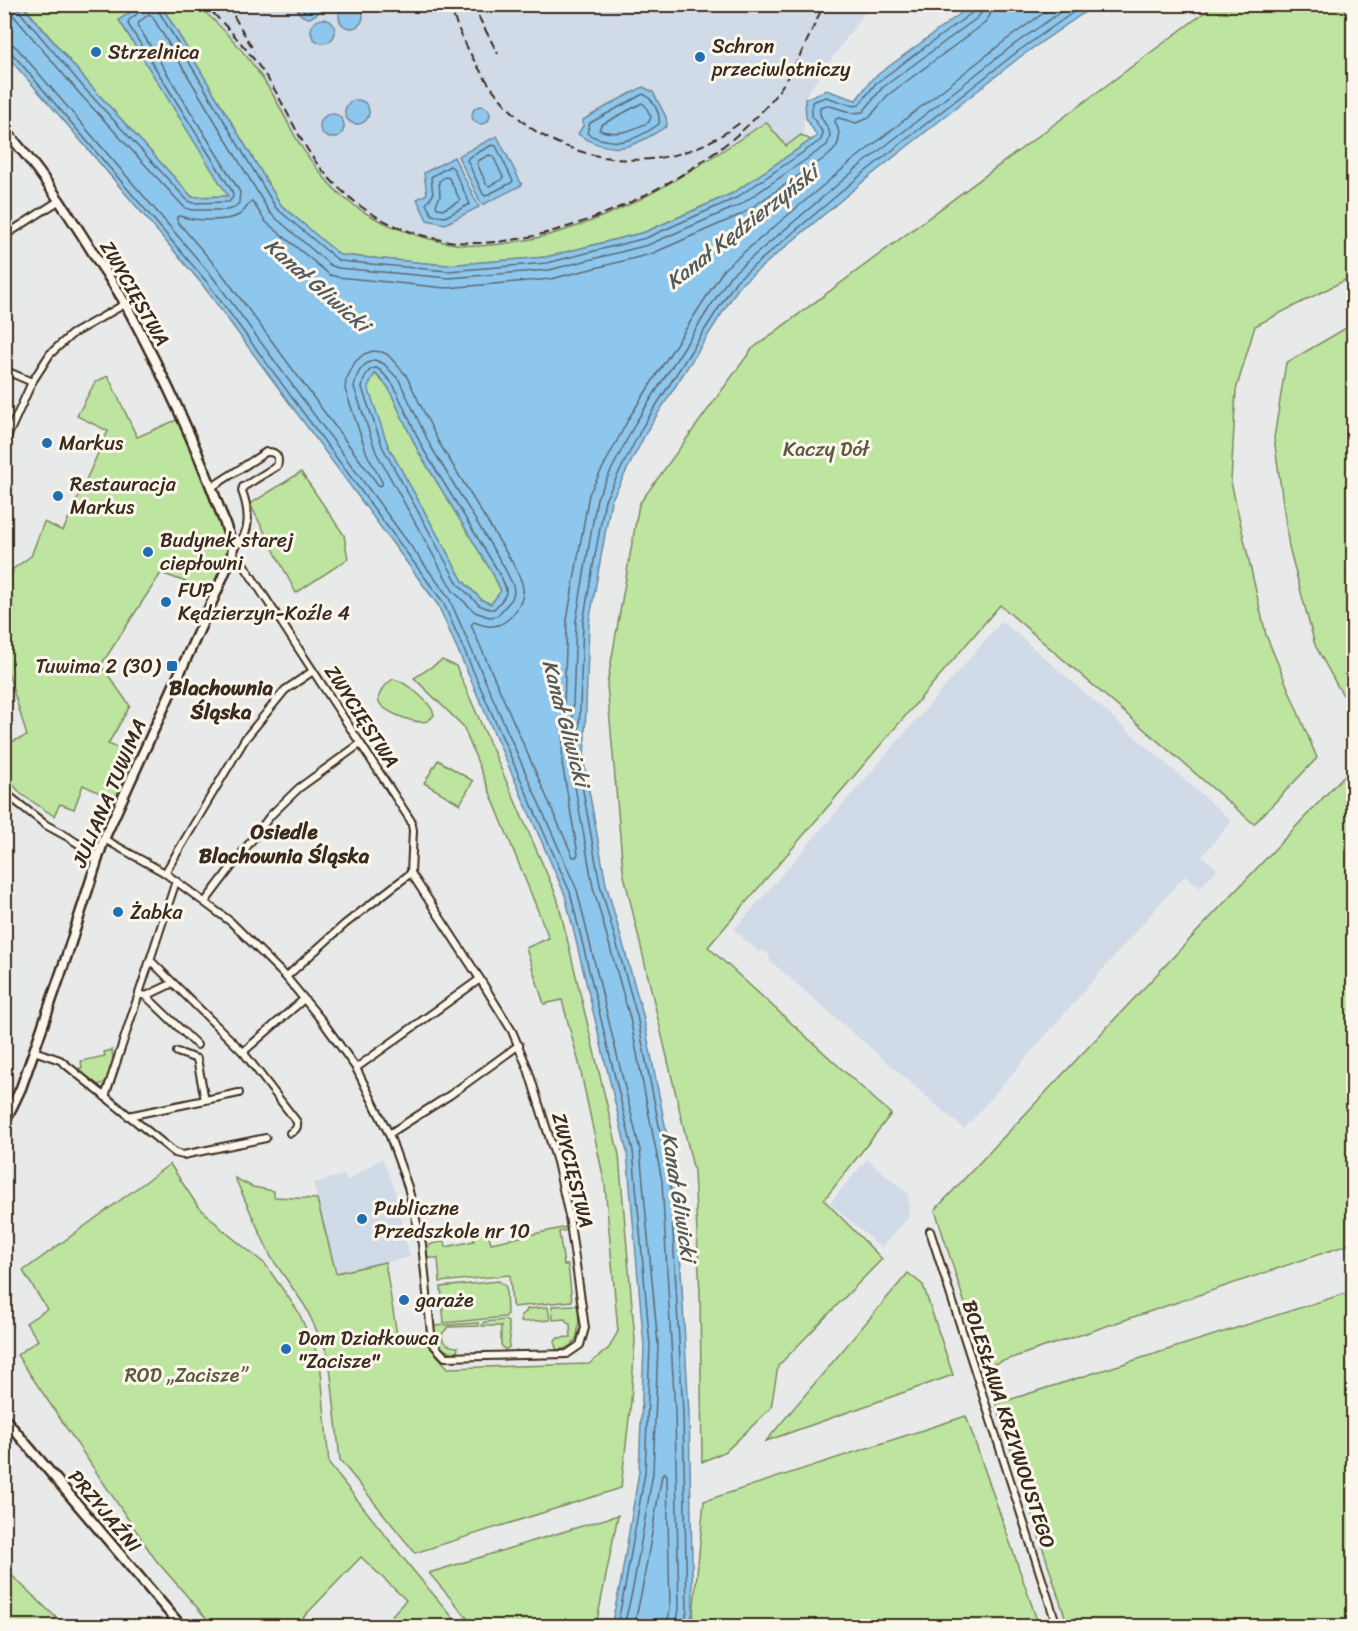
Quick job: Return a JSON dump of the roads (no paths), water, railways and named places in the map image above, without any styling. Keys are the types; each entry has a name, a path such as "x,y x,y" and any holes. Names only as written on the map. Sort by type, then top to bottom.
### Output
{"street":[{"name":"ZWYCIĘSTWA","path":"4,129 60,200 125,304 212,487 233,551 411,821 413,830 411,873 480,979 519,1045 557,1162 569,1216 585,1328 580,1345 567,1354 445,1357 432,1343 422,1244 408,1187 389,1134"},
{"path":"4,236 60,200"},
{"path":"4,444 32,382 50,354 72,334 125,304"},
{"path":"4,369 32,382"},
{"path":"212,487 266,452 272,451 278,457 277,466 243,487 248,516 247,530 233,551"},
{"name":"JULIANA TUWIMA","path":"4,1124 21,1088 34,1051 65,961 97,856 233,551"},
{"path":"165,873 245,739 285,690 313,671"},
{"path":"205,902 270,816 299,788 360,744"},
{"path":"4,792 46,825 97,856"},
{"path":"104,839 165,873 205,902 231,922 286,977 323,1022 356,1068 389,1134 450,1095 519,1045"},
{"path":"286,977 345,924 411,873"},
{"path":"105,1097 142,995 150,960 176,881"},
{"path":"150,960 243,1052 297,1122 298,1126 290,1133"},
{"path":"356,1068 480,979"},
{"path":"142,995 172,982"},
{"path":"142,995 166,1020 197,1045"},
{"path":"243,1052 304,999"},
{"path":"34,1051 60,1060 175,1153 183,1155 266,1138"},
{"path":"177,1052 197,1059 205,1100"},
{"path":"128,1116 240,1093"},
{"name":"BOLESŁAWA KRZYWOUSTEGO","path":"930,1231 1057,1626"},
{"name":"PRZYJAŹNI","path":"4,1418 181,1626"}],"water":[{"path":"321,4 318,13 310,18 300,14 297,5"},
{"path":"351,4 360,7 363,16 360,25 351,28 342,25 339,16 342,7"},
{"path":"4,5 22,5 90,85 192,197 228,196 119,20 141,5 161,5 281,205 340,255 447,265 546,257 645,232 733,193 817,136 806,118 805,99 826,90 856,100 872,79 972,5 1095,5 1020,57 865,180 740,285 648,429 611,501 589,623 584,763 606,884 643,1015 676,1180 689,1413 693,1611 689,1626 611,1626 639,1472 644,1346 627,1152 565,895 438,605 202,284 5,54","holes":["375,373 388,387 418,451 493,574 501,591 491,604 482,600 463,581 388,446 368,387"]},
{"path":"323,19 328,20 334,26 334,36 328,42 323,43 318,42 312,36 311,31 312,26 318,20"},
{"path":"643,87 653,92 666,117 667,126 640,142 623,147 599,145 578,134 583,126 583,120"},
{"path":"357,100 365,104 369,112 365,120 357,124 349,120 345,112 349,104"},
{"path":"481,106 487,109 490,115 487,121 481,124 475,121 472,115 475,109"},
{"path":"332,114 340,118 344,126 340,134 332,138 324,134 320,126 324,118"},
{"path":"497,136 522,185 482,205 458,156"},
{"path":"454,157 479,207 445,224 427,220 417,199 427,194 424,173"}],"railway":[{"path":"203,4 232,33 258,65 320,168 349,197 367,211 398,227 431,238 465,243 517,239 555,231 594,218 671,181 706,159 737,135 773,98 798,60 824,4"},
{"path":"227,4 254,51"},
{"path":"449,4 461,35 477,65 506,106 530,127 566,146 618,159 661,158 702,145 741,122"},
{"path":"472,4 498,54"}],"place":[{"name":"Strzelnica","path":"96,52"},
{"name":"Schron przeciwlotniczy","path":"700,57"},
{"name":"Markus","path":"47,443"},
{"name":"Restauracja Markus","path":"58,496"},
{"name":"Budynek starej ciepłowni","path":"148,552"},
{"name":"FUP Kędzierzyn-Koźle 4","path":"166,602"},
{"name":"Tuwima 2 (30)","path":"172,666"},
{"name":"Żabka","path":"118,912"},
{"name":"Publiczne Przedszkole nr 10","path":"362,1219"},
{"name":"garaże","path":"404,1300"},
{"name":"Dom Działkowca \"Zacisze\"","path":"286,1349"}],"district":[{"name":"Blachownia Śląska","path":"221,700"},
{"name":"Osiedle Blachownia Śląska","path":"284,844"}],"water label":[{"name":"Kanał Kędzierzyński","path":"742,227"},
{"name":"Kanał Gliwicki","path":"317,285"},
{"name":"Kanał Gliwicki","path":"566,723"},
{"name":"Kanał Gliwicki","path":"679,1197"}],"park label":[{"name":"Kaczy Dół","path":"826,449"},
{"name":"ROD „Zacisze”","path":"186,1375"}]}
